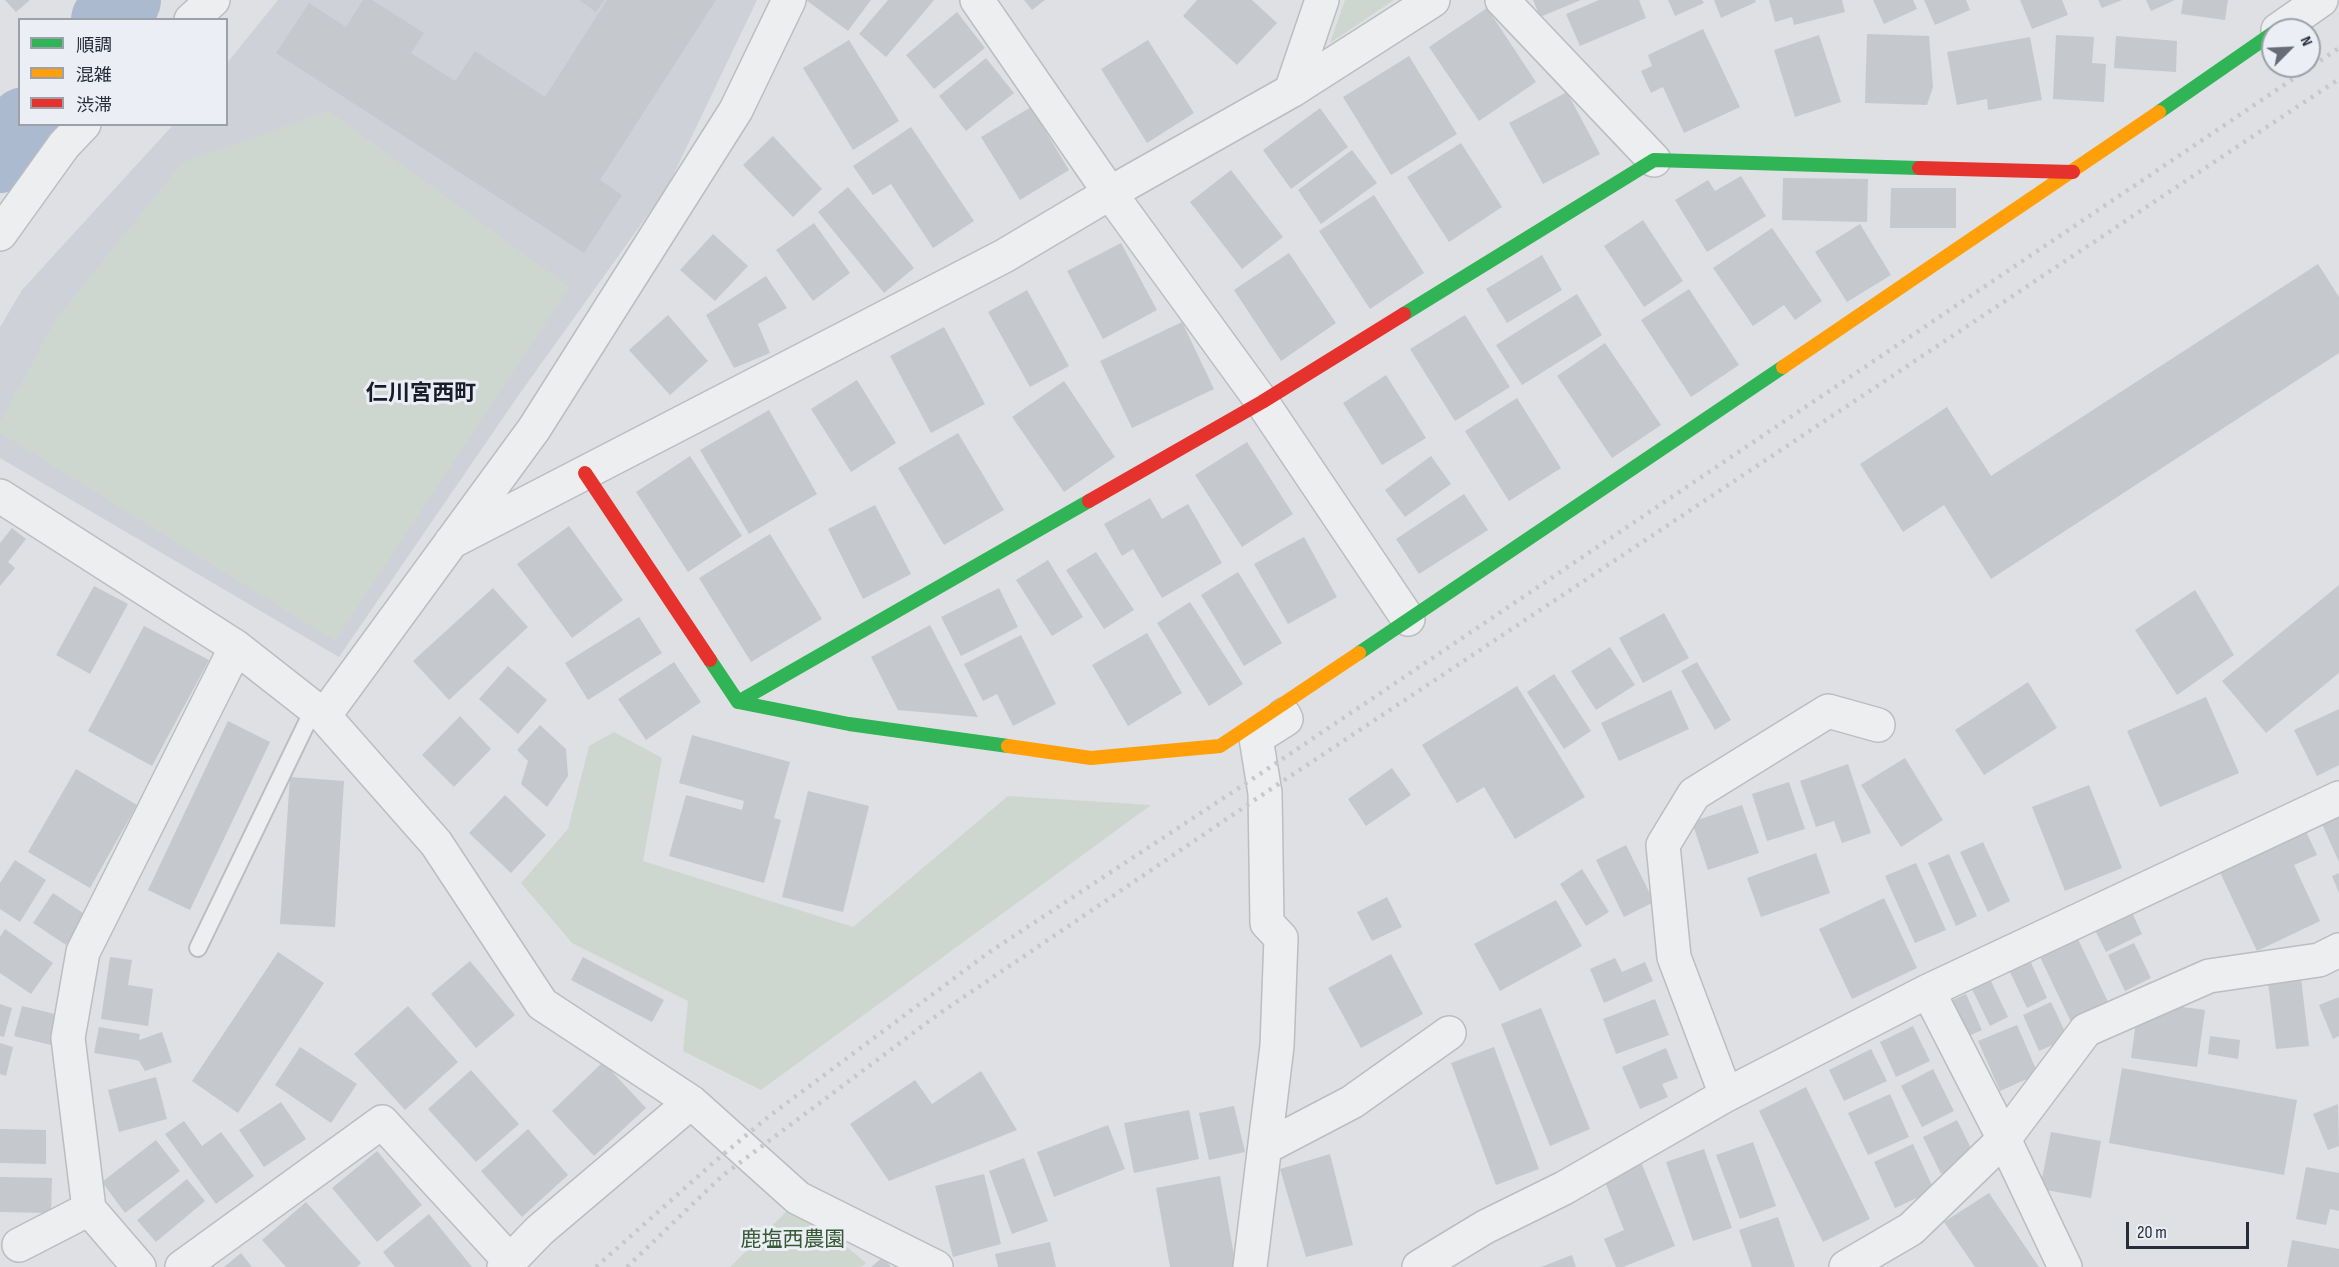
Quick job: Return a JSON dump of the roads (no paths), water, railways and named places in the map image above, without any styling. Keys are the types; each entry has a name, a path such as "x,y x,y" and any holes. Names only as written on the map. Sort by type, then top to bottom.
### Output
{"street":[{"path":"193,18 213,0"},
{"path":"319,712 451,542 534,429 736,110 789,0"},
{"path":"977,0 1110,192 1262,402 1408,619"},
{"path":"1291,91 1322,0"},
{"path":"451,542 1004,256 1110,192 1291,91 1433,0"},
{"path":"1502,0 1654,160"},
{"path":"2295,18 2321,0"},
{"path":"585,473 738,702 849,724 1091,758 1220,746 2073,172 2261,41"},
{"path":"0,234 64,145 82,126"},
{"path":"738,702 1262,402 1654,160 2073,172"},
{"path":"0,496 236,648 319,712 436,843 542,1004 691,1102 798,1198 936,1267"},
{"path":"139,1267 89,1209 68,1038 83,952 236,648"},
{"path":"1250,1267 1266,1147 1276,1046 1281,938 1267,923 1265,793 1256,738 1286,719 1279,706"},
{"path":"1726,1095 1674,957 1663,845 1694,794 1828,711 1878,725"},
{"path":"1419,1267 1485,1227 1564,1188 1726,1095 1928,992 2339,798"},
{"path":"1846,1267 1911,1229 2004,1139 2086,1030 2209,976 2319,960 2339,950"},
{"path":"1928,992 2004,1139 2065,1267"},
{"path":"1266,1147 1352,1102 1449,1033"},
{"path":"182,1267 382,1122 507,1264 540,1230 691,1102"},
{"path":"19,1245 89,1209"}],"lane":[{"path":"198,948 319,712"}],"waterway":[{"path":"110,18 124,0"},
{"path":"0,156 23,126"}],"railway":[{"path":"596,1267 768,1117 988,953 1263,772 2339,48"},
{"path":"627,1267 722,1176 940,1013 1265,793 2339,79"}],"district":[{"name":"仁川宮西町","path":"421,394"}],"park label":[{"name":"鹿塩西農園","path":"793,1241"}]}
